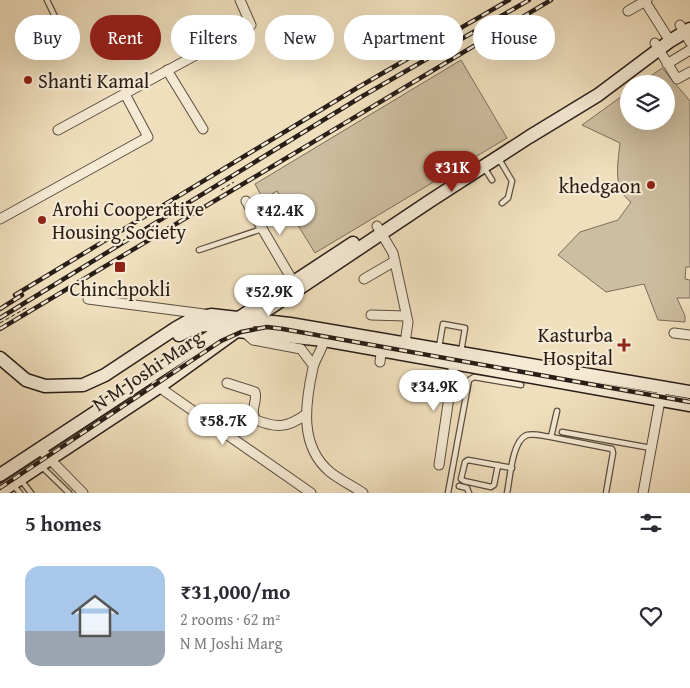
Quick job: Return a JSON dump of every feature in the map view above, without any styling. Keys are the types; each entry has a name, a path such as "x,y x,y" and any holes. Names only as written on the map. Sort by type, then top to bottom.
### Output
{"main road":[{"name":"N M Joshi Marg","path":"0,475 42,457 159,387 280,296 527,133 591,95 668,38 687,30"},
{"name":"N M Joshi Marg","path":"427,198 498,157 527,133"},
{"name":"N M Joshi Marg","path":"239,327 252,320 294,282 380,230"},
{"path":"280,296 281,311 290,324"},
{"path":"0,358 26,380 45,386 84,384 105,375 156,343 161,336 192,319 209,320 239,327 324,340 360,341"},
{"path":"209,320 223,327 239,327"},
{"path":"156,343 164,342 209,320"},
{"path":"252,320 290,324 360,341 381,351 461,358 643,390 661,394 690,405"},
{"name":"N M Joshi Marg","path":"0,492 17,485 42,457 148,379 223,327"},
{"path":"182,334 186,334 193,340 192,349"},
{"path":"381,351 405,343 438,348 461,358"},
{"path":"661,394 690,392"}],"street":[{"path":"58,130 251,25 240,0"},
{"path":"628,11 645,0 668,38"},
{"path":"657,46 678,79 690,72"},
{"path":"667,64 690,50"},
{"path":"168,70 203,129"},
{"path":"0,218 148,136 125,94"},
{"path":"246,201 294,282"},
{"path":"380,230 391,246 395,262 406,316 405,343"},
{"path":"364,279 395,262"},
{"path":"88,299 209,320"},
{"path":"371,314 406,316"},
{"path":"239,327 253,340 301,348 313,365"},
{"path":"674,333 690,335"},
{"path":"324,340 321,353 313,365 305,414 312,448 317,458 330,472 363,493"},
{"path":"439,464 461,358"},
{"path":"148,379 311,493"},
{"path":"227,383 255,392 253,410 256,420 278,427 296,422 305,414"},
{"path":"643,493 661,394"},
{"path":"42,457 83,493"}],"lane":[{"path":"47,0 54,15"},
{"path":"498,157 512,181 509,195 502,203"},
{"path":"483,166 492,180"},
{"path":"199,250 262,229"},
{"path":"438,348 443,324 466,328 461,358"},
{"path":"448,493 470,380 474,377 521,385"},
{"path":"551,437 557,411"},
{"path":"562,432 651,448"},
{"path":"507,493 514,454 520,440 525,436 551,437 612,449 613,453 606,493"},
{"path":"42,457 69,493"},
{"path":"498,466 493,486 464,481 462,479 465,462 468,460 512,468"},
{"path":"17,485 32,493"},
{"path":"459,486 467,488 469,493"}],"path":[{"path":"221,190 234,182"},
{"path":"0,323 28,307"}],"shaded area":[{"path":"461,60 507,138 315,253 277,191 263,199 255,184"},
{"path":"662,68 668,75 652,75"},
{"path":"675,83 690,101 690,267 686,267 685,279 690,280 690,298 677,298 685,316 685,322 658,320 644,284 606,292 558,255 580,232 618,220 631,202 625,197 619,183 620,143 582,125 620,98 620,130 675,130"}],"railway":[{"path":"15,295 357,88 509,0"},
{"path":"0,318 361,97 529,0"},
{"path":"0,329 551,0"},
{"path":"0,309 22,295"},
{"path":"0,488 221,341 241,332 267,327 690,402"}],"place":[{"name":"Shanti Kamal","path":"28,80"},
{"name":"khedgaon","path":"651,185"},
{"name":"Arohi Cooperative Housing Society","path":"42,220"},
{"name":"Chinchpokli","path":"120,267"},
{"name":"Kasturba Hospital","path":"624,345"}]}
